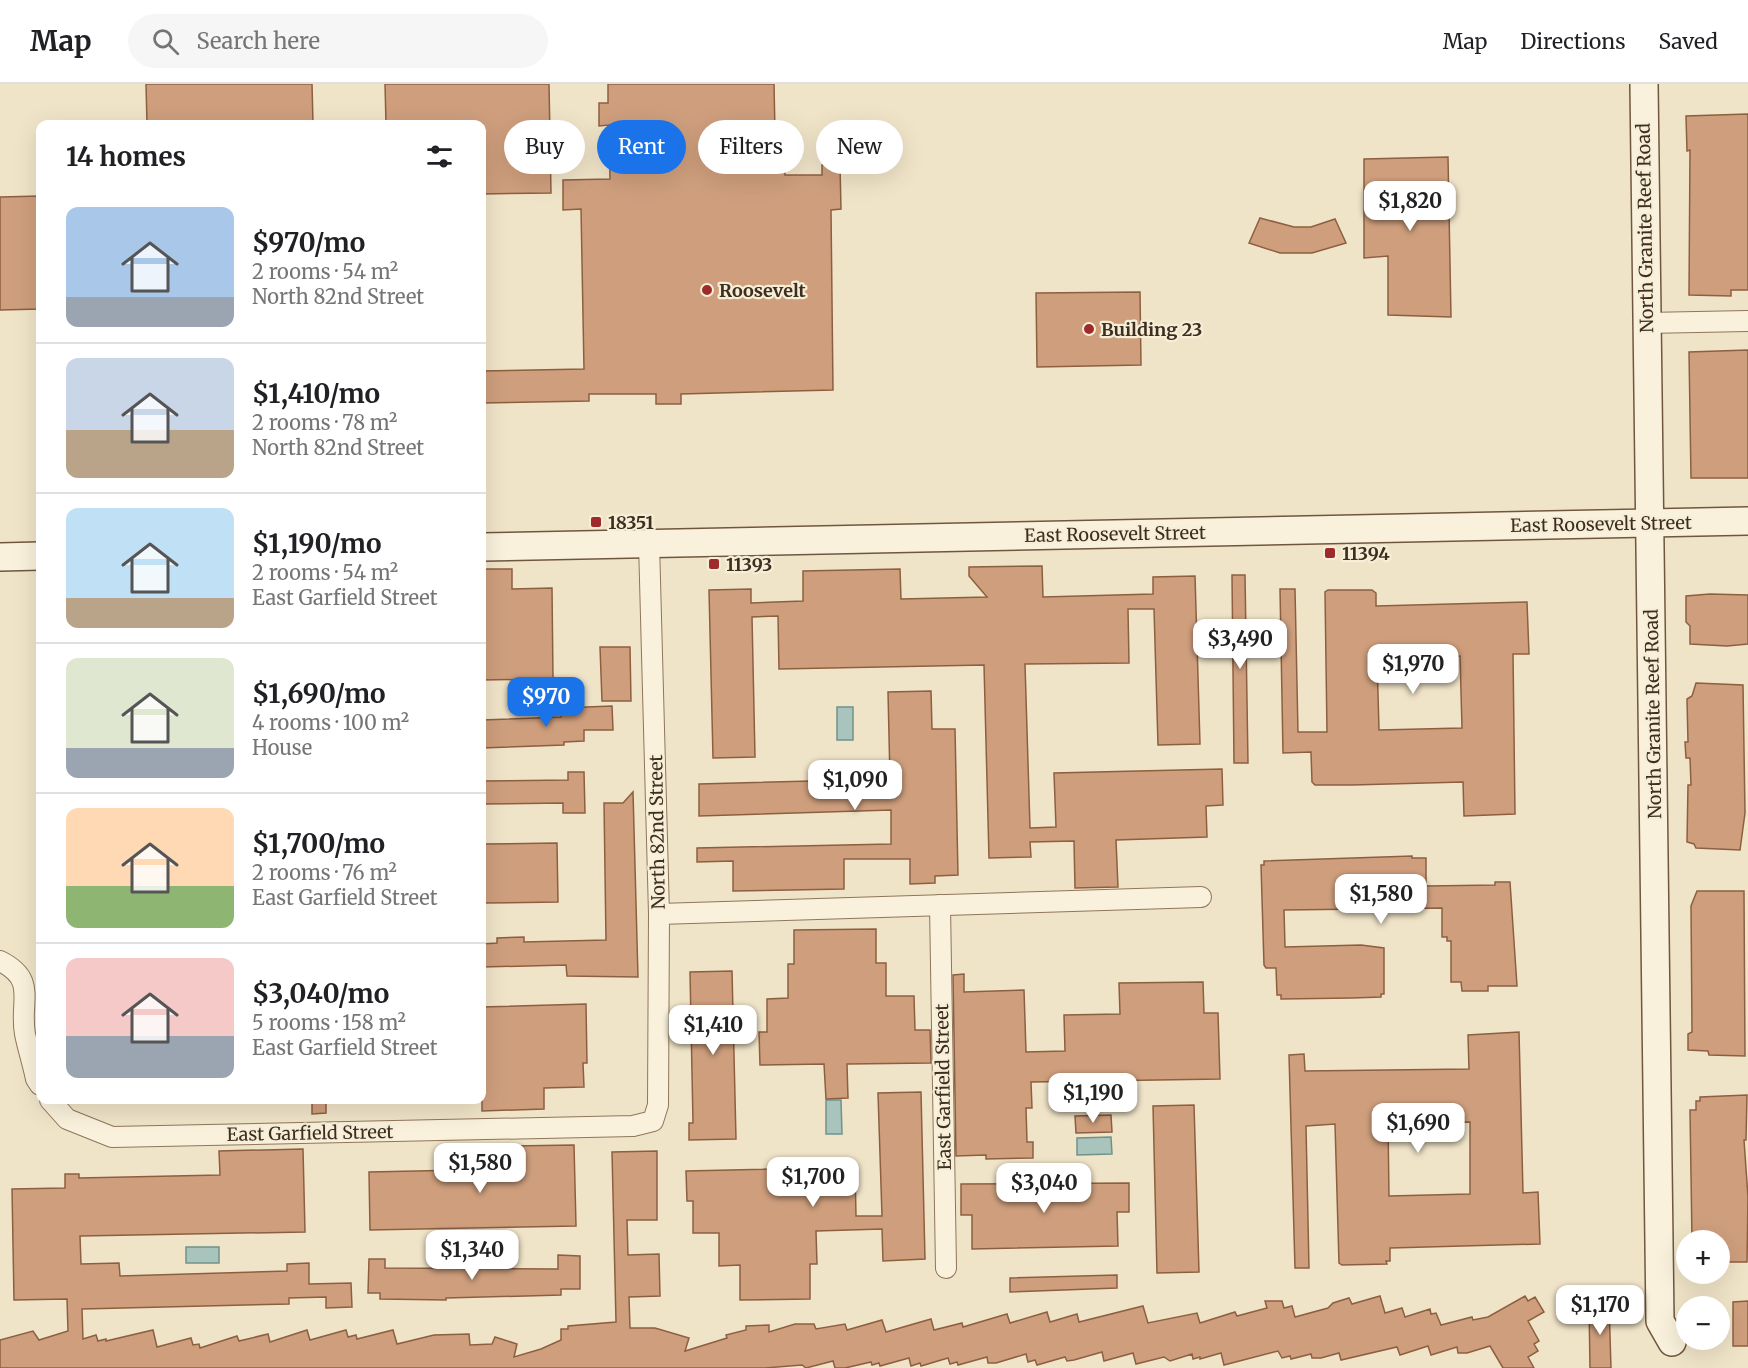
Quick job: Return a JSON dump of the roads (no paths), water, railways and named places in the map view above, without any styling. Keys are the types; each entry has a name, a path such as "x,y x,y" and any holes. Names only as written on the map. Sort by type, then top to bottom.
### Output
{"street":[{"name":"North Granite Reef Road","path":"1644,84 1660,1322 1672,1341"},
{"path":"1647,323 1748,321"},
{"name":"East Roosevelt Street","path":"486,547 1748,521"},
{"name":"North 82nd Street","path":"649,543 659,914 658,1105 653,1121"},
{"path":"0,557 36,556"},
{"path":"659,914 1201,897"},
{"name":"East Garfield Street","path":"940,906 946,1268"},
{"path":"0,961 16,969 26,990 25,1031 36,1079"},
{"name":"East Garfield Street","path":"54,1104 67,1119 112,1137 633,1126 653,1121"}],"water":[{"path":"837,707 853,707 853,740 837,740"},
{"path":"826,1100 841,1100 842,1134 826,1134"},
{"path":"1111,1137 1112,1154 1077,1155 1077,1138"},
{"path":"458,1241 491,1241 491,1256 458,1256"},
{"path":"186,1247 219,1247 219,1263 186,1263"}],"place":[{"name":"Roosevelt","path":"707,290"},
{"name":"Building 23","path":"1089,329"},
{"name":"18351","path":"596,522"},
{"name":"11394","path":"1330,553"},
{"name":"11393","path":"714,564"}]}
